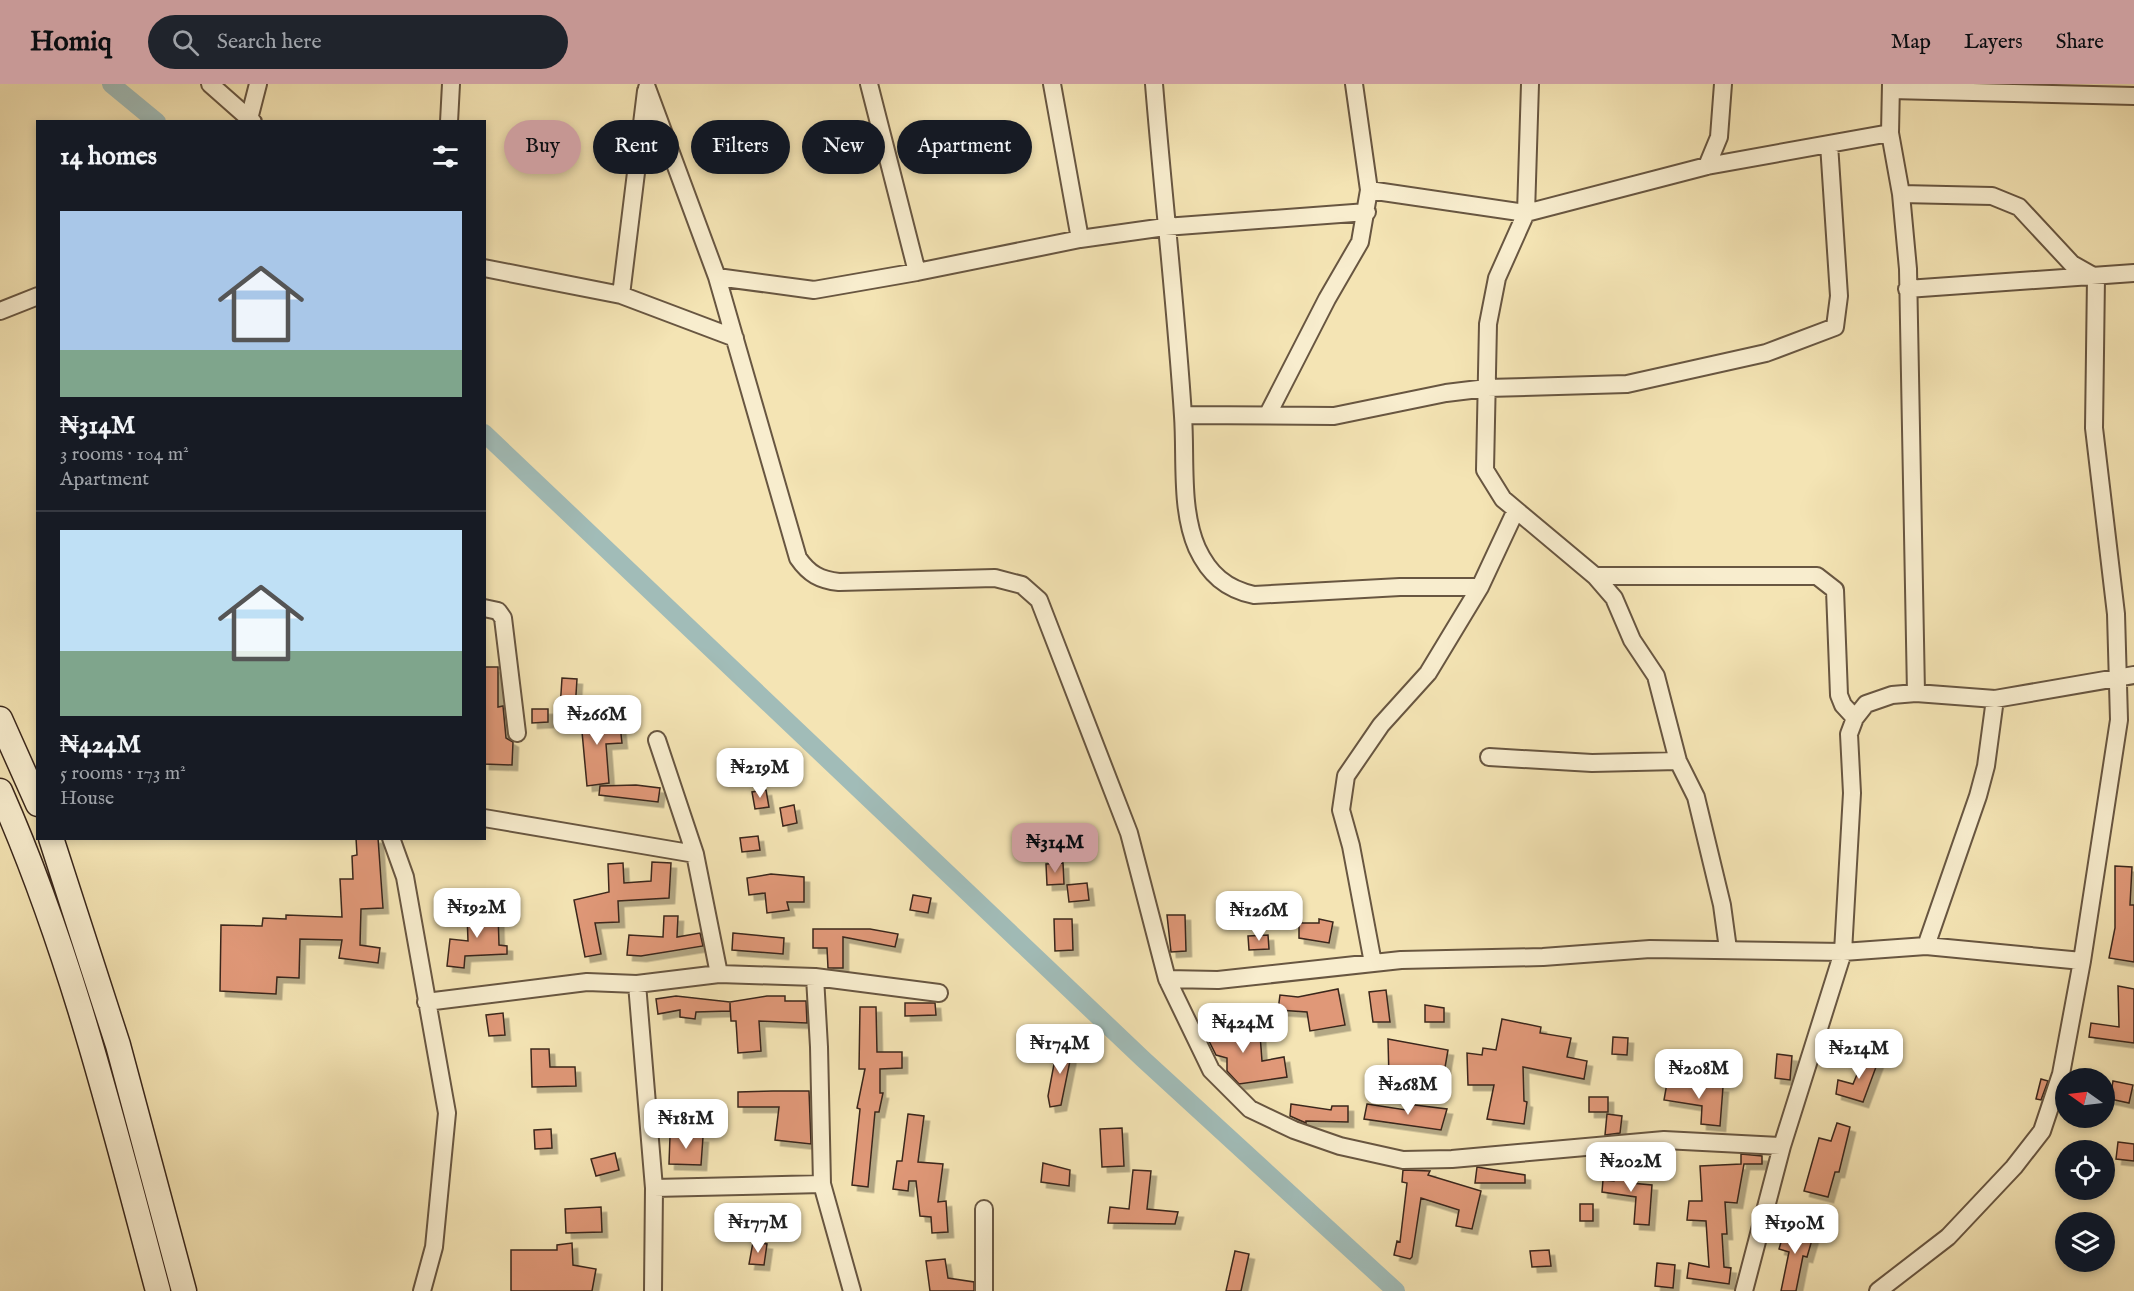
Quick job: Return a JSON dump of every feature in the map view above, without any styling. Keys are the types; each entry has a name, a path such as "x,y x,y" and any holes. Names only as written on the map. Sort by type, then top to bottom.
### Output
{"main road":[{"path":"0,719 36,800"},
{"path":"0,791 19,835 94,1051 159,1291"},
{"path":"52,840 118,1045 184,1291"}],"street":[{"path":"210,84 251,120"},
{"path":"251,120 258,84"},
{"path":"449,120 451,84"},
{"path":"869,84 917,272"},
{"path":"1052,84 1080,239"},
{"path":"1154,84 1183,415 1189,519 1197,548 1214,574 1233,590 1254,595 1400,587 1480,587"},
{"path":"1268,414 1327,299 1360,242 1369,190 1354,84"},
{"path":"1530,84 1526,213 1497,278 1488,324 1485,470 1503,499 1595,576 1614,598 1632,640 1656,676 1678,761 1696,797 1722,905 1728,949"},
{"path":"1707,166 1719,137 1723,84"},
{"path":"647,86 717,277 798,558 805,568 821,580 839,582 994,578 1022,585 1039,600 1129,833 1167,979 1211,1070 1250,1109 1294,1130 1340,1146 1413,1160 1452,1159 1664,1140 1782,1146"},
{"path":"621,295 647,86"},
{"path":"1916,693 1907,289 1901,194 1890,133 1891,87 2134,96"},
{"path":"1369,190 1526,213 1707,166 1890,133"},
{"path":"1183,415 1335,416 1446,393 1487,388 1627,384 1766,353 1835,327 1839,296 1829,144"},
{"path":"1901,194 1992,196 2019,207 2072,264 2096,277"},
{"path":"717,277 814,290 1080,239 1165,227 1367,212"},
{"path":"486,268 621,295 735,338"},
{"path":"1907,289 2134,273"},
{"path":"1878,1291 1948,1237 2014,1167 2042,1131 2061,1074 2082,961 2127,677 2116,614 2094,428 2096,277"},
{"path":"0,311 36,298"},
{"path":"1373,963 1351,846 1341,810 1346,776 1381,725 1428,673 1480,587 1516,510"},
{"path":"1595,576 1817,576 1823,579 1835,590 1839,695 1843,705 1855,718"},
{"path":"486,608 498,611 503,618 517,733"},
{"path":"1744,1291 1782,1146 1843,952 1852,793 1849,734 1855,718 1866,704 1892,695 1916,693 1995,699 2127,677"},
{"path":"1926,946 1978,796 1986,766 1995,699"},
{"path":"657,740 695,854 719,974"},
{"path":"1489,757 1592,763 1678,761"},
{"path":"486,818 695,854"},
{"path":"392,840 405,877 447,1113 434,1247 422,1291"},
{"path":"1167,979 1218,980 1401,960 1543,957 1650,949 1843,952 1926,946 2082,961"},
{"path":"426,1002 587,982 637,984 719,974 815,977 939,993"},
{"path":"815,977 822,1184 852,1291"},
{"path":"637,984 654,1188 653,1291"},
{"path":"654,1188 822,1184"},
{"path":"984,1209 984,1291"}],"building":[{"path":"486,667 498,667 498,707 503,706 506,738 513,742 512,765 486,764"},
{"path":"562,678 577,679 575,710 560,709"},
{"path":"532,709 548,709 548,722 532,723"},
{"path":"580,710 601,710 601,727 620,725 622,743 606,744 609,783 587,786"},
{"path":"636,785 660,788 658,802 599,795 600,786"},
{"path":"766,790 769,807 755,809 752,792"},
{"path":"794,805 797,823 783,826 780,808"},
{"path":"758,836 760,850 742,852 740,838"},
{"path":"356,840 378,840 383,908 361,909 360,945 380,948 378,963 339,958 342,940 300,939 299,978 277,977 276,994 220,991 221,925 262,926 263,918 286,919 286,915 342,917 340,879 353,879 352,856 357,855"},
{"path":"652,862 671,863 669,898 618,901 619,922 595,923 601,954 585,957 574,900 609,892 608,864 623,863 624,883 651,881"},
{"path":"1063,863 1064,884 1047,885 1046,864"},
{"path":"2115,866 2132,867 2130,905 2134,905 2134,962 2109,958 2115,928"},
{"path":"771,874 804,877 804,902 787,902 789,910 767,913 765,893 749,895 747,878"},
{"path":"1087,883 1089,900 1069,902 1067,885"},
{"path":"913,895 931,898 928,913 910,910"},
{"path":"498,912 499,945 507,946 507,954 465,956 464,968 447,966 450,939 468,941 467,913"},
{"path":"1167,915 1185,915 1186,951 1171,952"},
{"path":"664,916 678,916 677,937 700,933 703,946 641,956 627,955 629,935 663,937"},
{"path":"1054,919 1072,919 1073,950 1055,951"},
{"path":"1319,919 1333,922 1329,943 1299,938 1299,923 1319,923"},
{"path":"813,929 870,929 898,934 895,947 843,937 843,968 828,968 827,948 813,948"},
{"path":"733,933 784,938 783,954 732,950"},
{"path":"1268,935 1269,949 1249,950 1248,936"},
{"path":"2118,986 2134,989 2134,1043 2089,1037 2091,1023 2119,1027"},
{"path":"1338,989 1345,1025 1310,1031 1307,1012 1278,1010 1280,995 1298,997"},
{"path":"1386,990 1390,1022 1373,1022 1369,992"},
{"path":"676,996 730,1002 767,996 785,996 785,1001 806,1001 807,1023 759,1021 761,1051 738,1053 736,1021 731,1021 730,1003 730,1011 696,1012 695,1019 680,1017 680,1010 658,1014 656,999"},
{"path":"905,1003 935,1003 936,1015 905,1016"},
{"path":"1425,1005 1444,1008 1444,1022 1425,1022"},
{"path":"860,1007 876,1007 877,1052 902,1052 902,1068 880,1069 880,1093 883,1093 879,1112 875,1112 868,1187 852,1185 860,1109 857,1108 865,1069 859,1069"},
{"path":"503,1013 505,1035 489,1036 486,1015"},
{"path":"1502,1019 1541,1027 1540,1033 1571,1038 1567,1057 1587,1061 1584,1079 1523,1067 1524,1101 1527,1102 1524,1124 1487,1119 1494,1085 1468,1085 1467,1053 1482,1055 1483,1048 1496,1050"},
{"path":"1199,1021 1260,1034 1262,1061 1284,1057 1287,1077 1239,1084 1227,1071 1227,1058 1216,1055"},
{"path":"1613,1037 1628,1038 1627,1055 1612,1054"},
{"path":"1388,1039 1448,1050 1442,1085 1408,1086 1408,1079 1389,1079"},
{"path":"1058,1043 1072,1046 1061,1105 1050,1107 1048,1096"},
{"path":"531,1049 549,1049 550,1067 575,1067 576,1086 532,1087"},
{"path":"1866,1053 1879,1059 1863,1102 1836,1094 1838,1080 1853,1084"},
{"path":"1777,1054 1792,1056 1790,1080 1775,1078"},
{"path":"2041,1079 2048,1081 2041,1100 2036,1099"},
{"path":"2115,1081 2133,1085 2129,1103 2115,1100"},
{"path":"1667,1083 1723,1087 1720,1126 1701,1124 1702,1106 1664,1100"},
{"path":"809,1091 811,1144 775,1140 779,1107 738,1107 738,1092"},
{"path":"1589,1097 1608,1097 1608,1112 1589,1112"},
{"path":"1291,1104 1331,1110 1332,1106 1348,1106 1348,1122 1306,1121 1306,1123 1290,1116"},
{"path":"1367,1104 1406,1110 1407,1104 1447,1109 1441,1130 1364,1119"},
{"path":"908,1114 924,1116 918,1162 943,1164 938,1202 946,1201 948,1232 932,1233 931,1217 920,1216 916,1181 909,1181 908,1191 893,1189 897,1161 902,1161"},
{"path":"1607,1114 1622,1116 1620,1133 1605,1135"},
{"path":"1837,1123 1850,1127 1839,1172 1835,1172 1828,1197 1804,1191 1819,1138 1831,1141"},
{"path":"1122,1128 1124,1166 1102,1167 1100,1129"},
{"path":"551,1129 552,1148 535,1149 534,1130"},
{"path":"670,1136 703,1137 701,1165 669,1164"},
{"path":"2118,1142 2134,1144 2134,1161 2116,1159"},
{"path":"615,1153 619,1170 596,1176 591,1159"},
{"path":"1741,1154 1762,1156 1762,1164 1744,1164 1737,1203 1725,1202 1727,1234 1722,1234 1724,1267 1731,1268 1729,1284 1687,1278 1689,1263 1709,1267 1706,1221 1687,1220 1689,1201 1702,1201 1700,1166 1741,1164"},
{"path":"1043,1163 1070,1170 1069,1186 1041,1182"},
{"path":"1616,1166 1633,1168 1631,1183 1652,1185 1649,1225 1634,1224 1636,1197 1602,1192 1603,1180 1614,1181"},
{"path":"1477,1167 1525,1175 1525,1183 1475,1183"},
{"path":"1133,1170 1151,1171 1147,1209 1178,1212 1175,1224 1108,1223 1110,1207 1129,1209"},
{"path":"1403,1170 1430,1171 1428,1175 1481,1191 1472,1229 1456,1226 1459,1210 1421,1198 1412,1257 1410,1259 1394,1255 1397,1241 1400,1242 1407,1183 1402,1182"},
{"path":"750,1204 751,1220 733,1221 732,1205"},
{"path":"1580,1204 1593,1204 1593,1221 1580,1221"},
{"path":"601,1207 602,1232 566,1233 565,1209"},
{"path":"1786,1225 1814,1233 1807,1257 1803,1256 1796,1291 1781,1291 1789,1252 1779,1249"},
{"path":"753,1242 767,1244 764,1265 749,1264"},
{"path":"572,1243 573,1265 596,1269 592,1291 511,1291 511,1250 557,1250 557,1245"},
{"path":"1549,1250 1551,1266 1532,1267 1530,1251"},
{"path":"1235,1251 1249,1254 1241,1291 1226,1291"},
{"path":"945,1259 948,1278 974,1282 974,1291 930,1291 926,1261"},
{"path":"1657,1263 1675,1265 1673,1288 1655,1286"}],"waterway":[{"path":"111,84 155,120"},
{"path":"486,435 1143,1059 1396,1291"}]}
